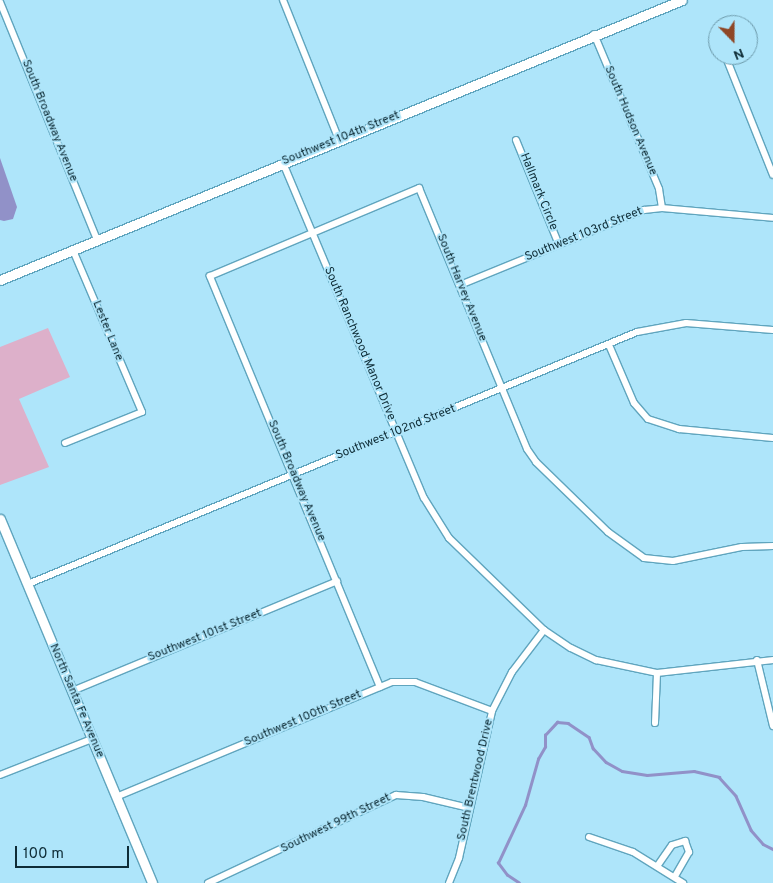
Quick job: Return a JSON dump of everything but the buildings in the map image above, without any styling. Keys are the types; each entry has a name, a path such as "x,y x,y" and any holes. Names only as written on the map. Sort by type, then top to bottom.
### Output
{"main road":[{"name":"Southwest 104th Street","path":"0,280 594,34 682,0"},
{"name":"North Santa Fe Avenue","path":"0,519 116,796 149,882"}],"street":[{"path":"283,0 339,140"},
{"name":"South Broadway Avenue","path":"0,2 97,240"},
{"name":"South Hudson Avenue","path":"594,34 659,189 662,208"},
{"path":"729,65 773,174"},
{"name":"Hallmark Circle","path":"516,140 559,245"},
{"name":"South Ranchwood Manor Drive","path":"283,163 424,498 444,531 544,630 571,648 596,660 658,673 757,660 773,660"},
{"name":"South Harvey Avenue","path":"313,233 419,188 502,389"},
{"name":"Southwest 103rd Street","path":"460,285 638,212 662,208 773,218"},
{"name":"South Broadway Avenue","path":"313,233 210,276 380,686"},
{"name":"Lester Lane","path":"64,443 142,412 73,250"},
{"name":"Southwest 102nd Street","path":"28,584 652,328 678,324 773,330"},
{"path":"608,345 634,403 648,419 679,429 773,438"},
{"path":"502,389 536,462 608,532 638,555 672,561 742,547 773,546"},
{"name":"Southwest 101st Street","path":"72,691 337,581"},
{"name":"South Brentwood Drive","path":"449,883 459,858 492,711 512,672 544,630"},
{"path":"757,660 773,726"},
{"path":"656,723 658,673"},
{"name":"Southwest 100th Street","path":"116,796 380,686 400,681 415,682 492,711"},
{"path":"0,776 92,739"},
{"name":"Southwest 99th Street","path":"208,883 396,795 423,797 469,808"},
{"path":"589,837 618,846 658,865 683,883"},
{"path":"658,865 672,845 685,841 690,852 675,876"}],"shaded area":[{"path":"48,328 70,377 19,399 49,467 0,485 0,347"}],"water":[{"path":"0,158 17,207 13,219 4,221 0,220"}],"waterway":[{"path":"519,883 507,875 498,863 525,805 538,759 545,747 545,735 557,722 568,723 589,737 593,748 606,762 622,771 647,775 694,771 719,777 736,796 751,830 763,844 773,849"}]}
